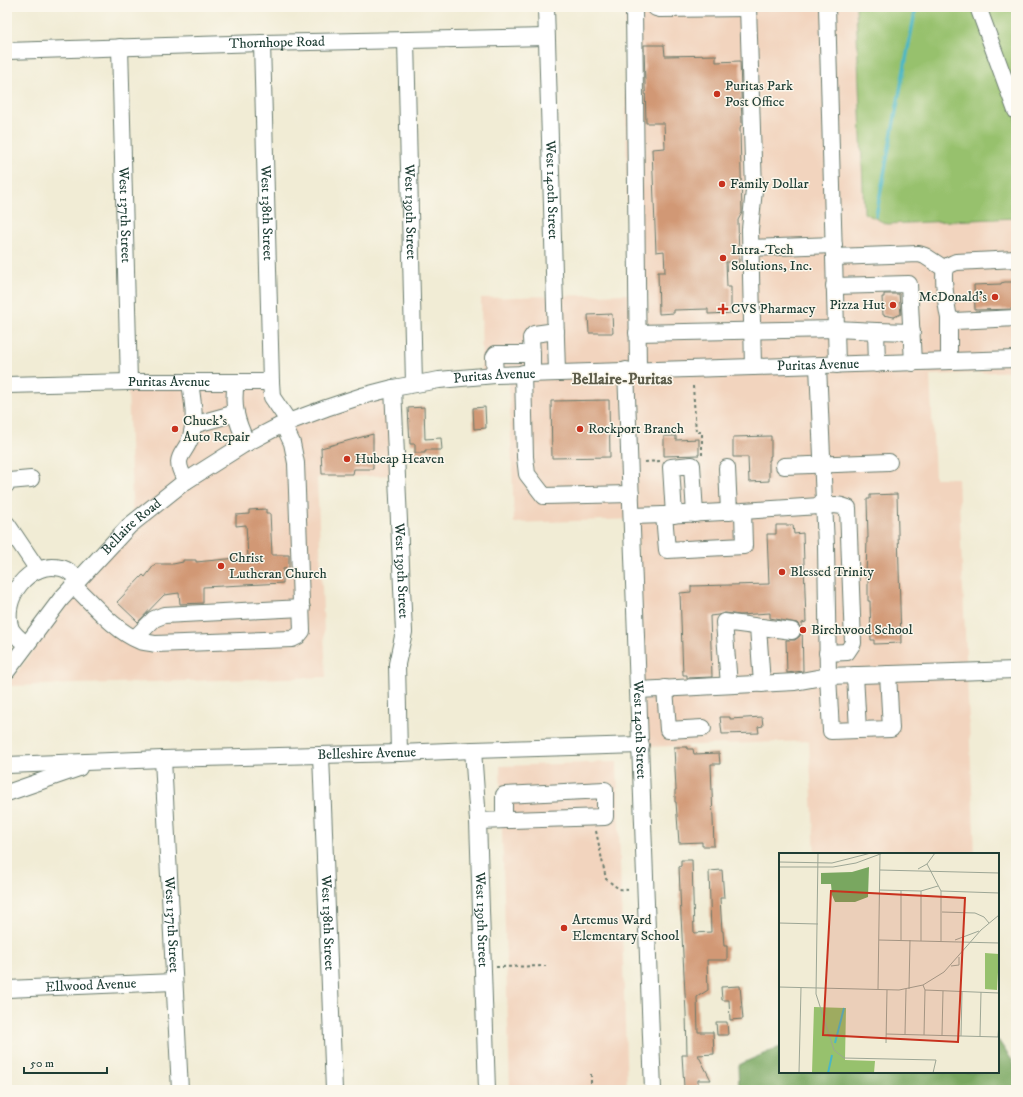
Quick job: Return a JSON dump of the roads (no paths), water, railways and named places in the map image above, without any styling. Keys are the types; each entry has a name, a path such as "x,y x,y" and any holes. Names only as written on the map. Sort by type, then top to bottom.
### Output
{"street":[{"name":"West 140th Street","path":"546,7 557,372"},
{"name":"West 140th Street","path":"634,7 638,333 632,370 631,494 653,1090"},
{"path":"655,7 660,9 748,7 754,190 750,229 753,367"},
{"path":"827,7 837,365"},
{"path":"978,7 1016,111"},
{"name":"Thornhope Road","path":"7,51 262,43 546,37"},
{"name":"West 139th Street","path":"406,40 414,384"},
{"name":"West 138th Street","path":"262,43 271,382"},
{"name":"West 137th Street","path":"120,47 130,382"},
{"path":"750,248 919,254 925,256 945,269"},
{"path":"949,361 949,318 944,277 945,269 949,265 964,261 1016,259"},
{"path":"834,286 909,284 913,363"},
{"path":"949,318 955,321 1016,318"},
{"path":"638,333 836,329 912,332"},
{"path":"556,331 534,334 531,338 532,354 528,373 525,457 527,474 544,496 631,494"},
{"path":"876,331 877,364"},
{"path":"495,375 494,357 496,354 532,354"},
{"name":"Puritas Avenue","path":"286,423 333,405 393,388 467,376 557,372 818,366 1016,359"},
{"path":"818,366 824,506 827,653 831,731 891,729 888,674"},
{"name":"Puritas Avenue","path":"7,385 130,382 271,382"},
{"path":"186,481 180,470 179,462 181,454 190,440 193,425 190,382"},
{"path":"236,382 234,403 238,424 247,443"},
{"path":"26,644 15,635 11,628 8,617 9,604 18,584 23,578 33,572 47,568 61,568 69,571 76,582 115,626 135,638 155,644 292,639 298,636 302,631 302,608 296,463 286,423 272,397 271,382"},
{"name":"West 139th Street","path":"393,388 404,632 397,664 399,753"},
{"path":"193,425 236,413"},
{"name":"Bellaire Road","path":"7,670 61,599 129,526 186,481 247,443 286,423"},
{"path":"784,466 889,462"},
{"path":"695,514 692,465 671,467 667,550 744,546 727,468"},
{"path":"7,484 9,481 31,479"},
{"path":"632,516 736,512 824,506 842,506 848,508 853,643 847,652 827,653"},
{"path":"7,524 38,570"},
{"path":"135,638 154,619 164,614 302,608"},
{"path":"729,685 724,622 792,631"},
{"path":"758,627 762,684"},
{"path":"639,690 796,682 828,676 1016,670"},
{"path":"855,675 858,730"},
{"path":"665,688 668,730 703,728"},
{"name":"Belleshire Avenue","path":"7,765 641,745"},
{"name":"West 139th Street","path":"473,750 478,822 487,1090"},
{"name":"West 138th Street","path":"321,755 334,1090"},
{"name":"West 137th Street","path":"164,759 180,1090"},
{"name":"Belleshire Avenue","path":"7,793 93,763"},
{"path":"478,822 605,817 605,790 504,795 504,820"},
{"name":"Ellwood Avenue","path":"7,989 174,982"}],"waterway":[{"path":"876,216 916,7"}],"place":[{"name":"Puritas Park Post Office","path":"717,94"},
{"name":"Family Dollar","path":"722,184"},
{"name":"Intra-Tech Solutions, Inc.","path":"723,258"},
{"name":"McDonald's","path":"995,297"},
{"name":"Pizza Hut","path":"893,305"},
{"name":"CVS Pharmacy","path":"723,309"},
{"name":"Chuck's Auto Repair","path":"175,429"},
{"name":"Rockport Branch","path":"580,429"},
{"name":"Hubcap Heaven","path":"347,459"},
{"name":"Christ Lutheran Church","path":"221,566"},
{"name":"Blessed Trinity","path":"782,572"},
{"name":"Birchwood School","path":"803,630"},
{"name":"Artemus Ward Elementary School","path":"564,928"}],"district":[{"name":"Bellaire-Puritas","path":"622,379"}]}
